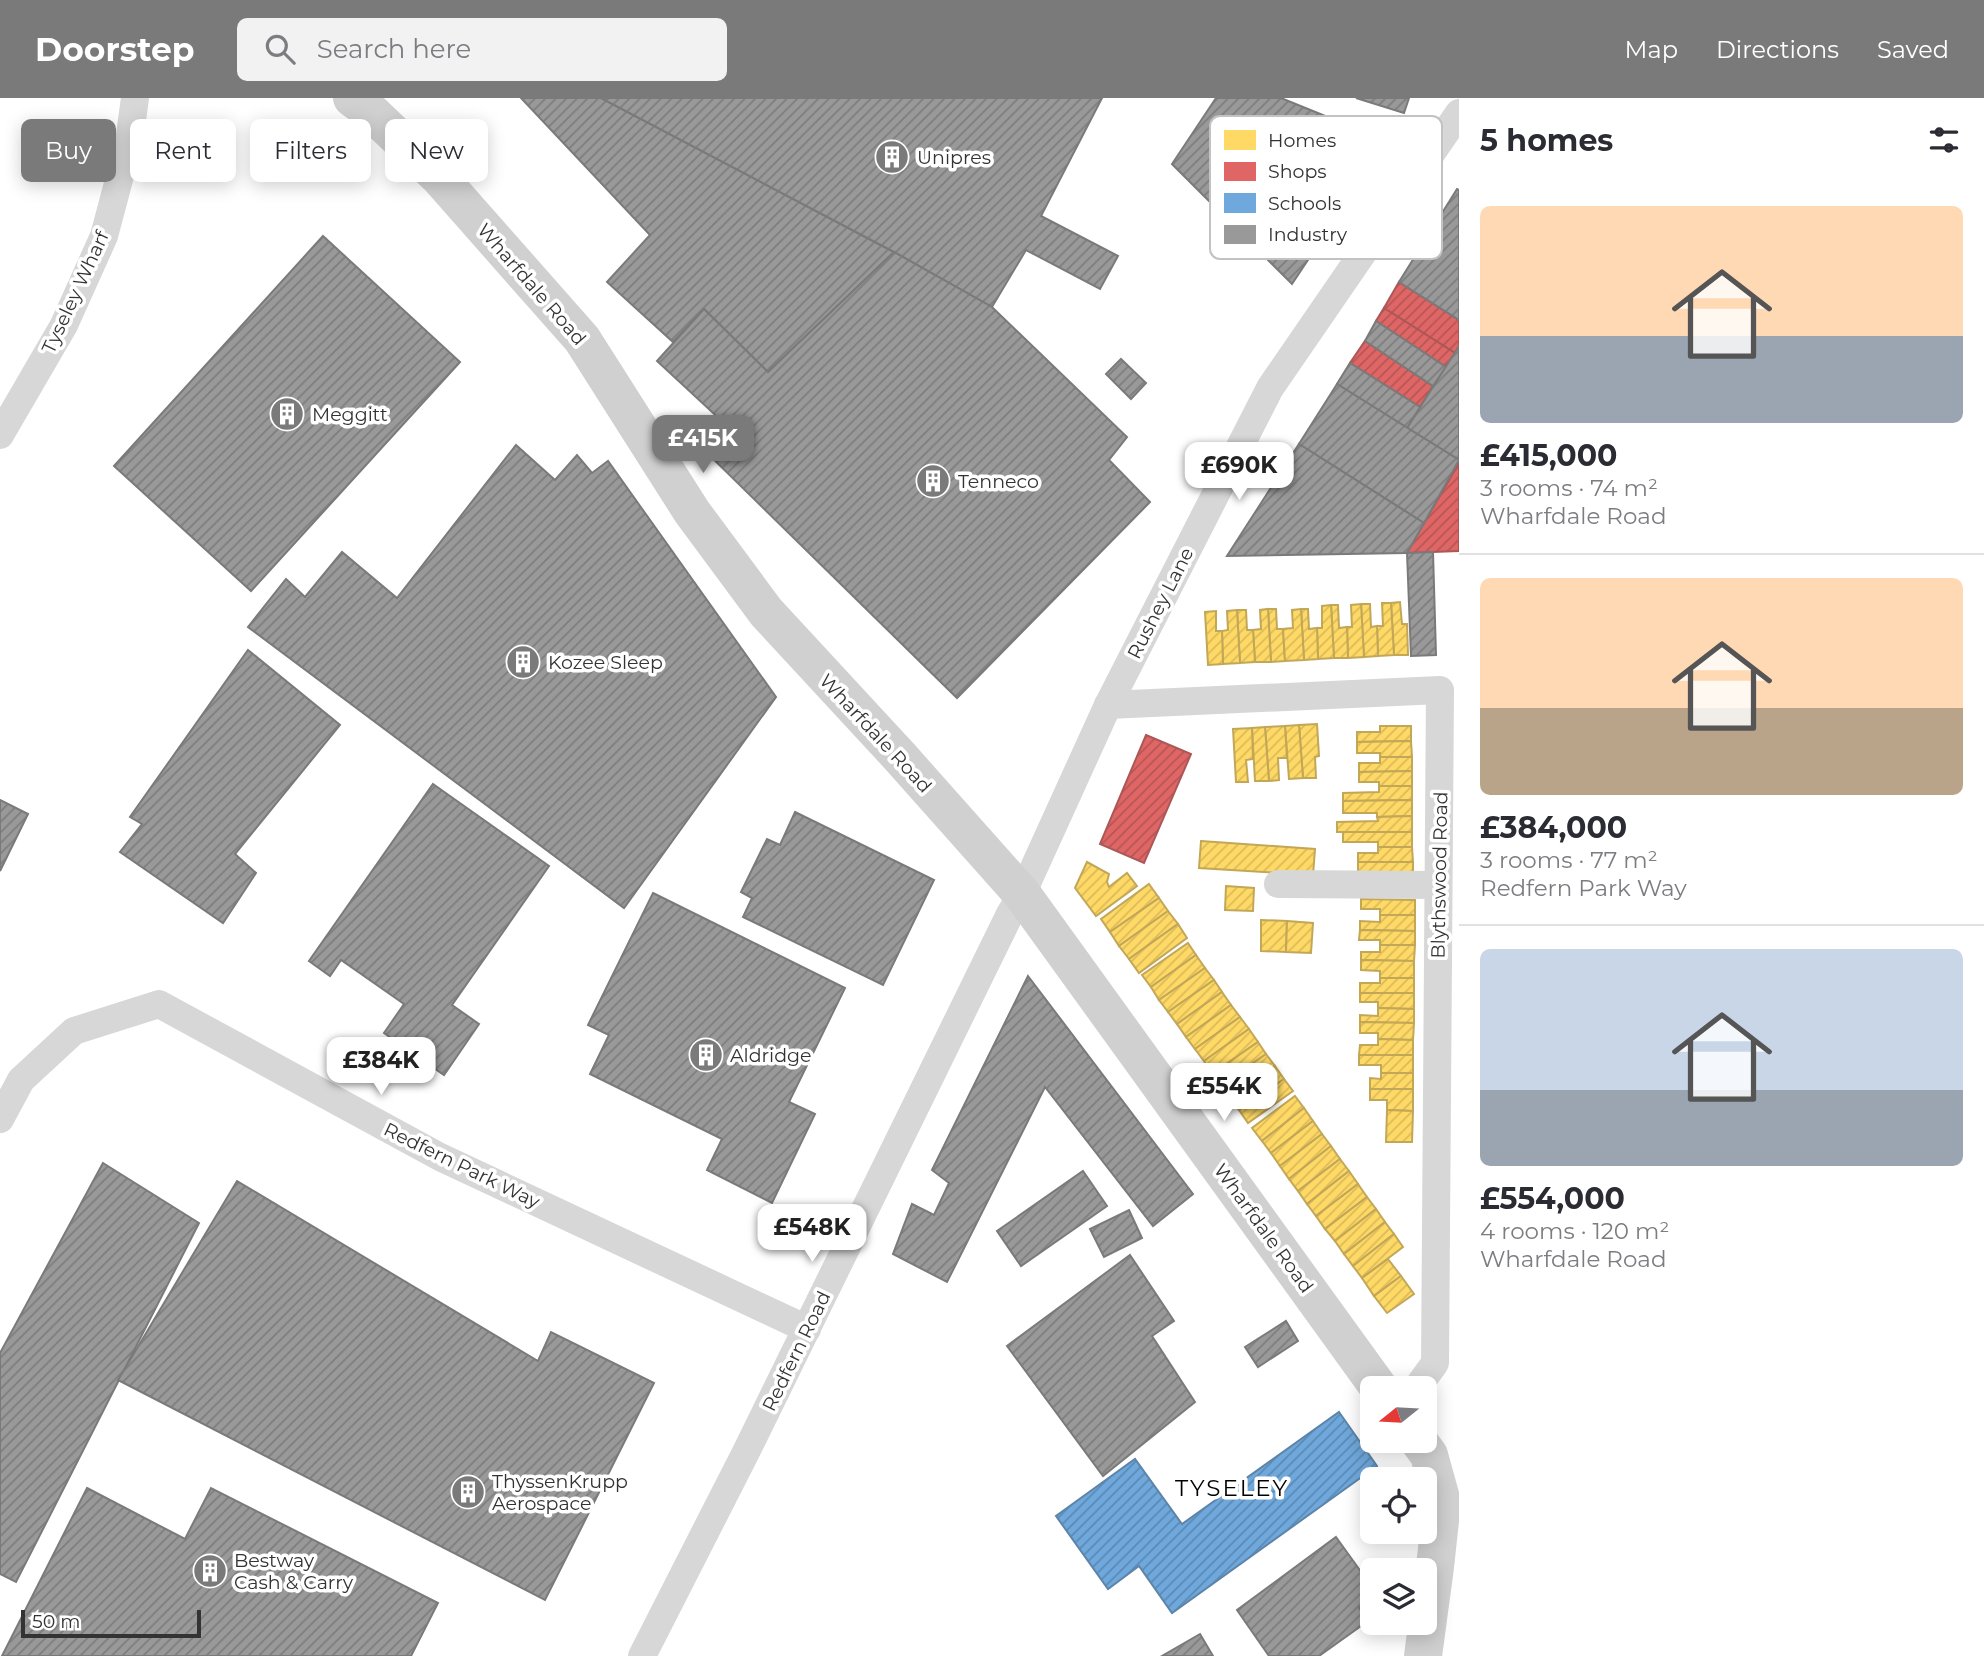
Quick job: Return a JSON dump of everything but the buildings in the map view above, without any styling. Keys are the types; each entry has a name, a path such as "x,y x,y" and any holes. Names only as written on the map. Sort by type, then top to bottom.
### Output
{"main road":[{"name":"Wharfdale Road","path":"352,98 371,112 439,177 582,339 692,512 766,612 901,758 1021,894 1370,1376"},
{"path":"1423,1656 1436,1567 1441,1502 1428,1453"}],"street":[{"name":"Tyseley Wharf","path":"0,435 64,325 104,236 129,142 135,98"},
{"name":"Rushey Lane","path":"1442,138 1459,113"},
{"name":"Rushey Lane","path":"1021,894 1108,705 1270,388 1359,259"},
{"name":"Blythswood Road","path":"1108,705 1440,690 1434,1363 1425,1376"},
{"path":"1278,884 1438,885"},
{"name":"Redfern Road","path":"642,1656 807,1329 1021,894"},
{"name":"Redfern Park Way","path":"0,1119 21,1080 74,1031 159,1004 440,1157 807,1329"}],"place":[{"name":"Unipres","path":"892,157"},
{"name":"Meggitt","path":"287,414"},
{"name":"Tenneco","path":"933,481"},
{"name":"Kozee Sleep","path":"523,662"},
{"name":"Aldridge","path":"706,1055"},
{"name":"ThyssenKrupp Aerospace","path":"468,1492"},
{"name":"Bestway Cash & Carry","path":"210,1571"}],"district":[{"name":"TYSELEY","path":"1232,1488"}]}
